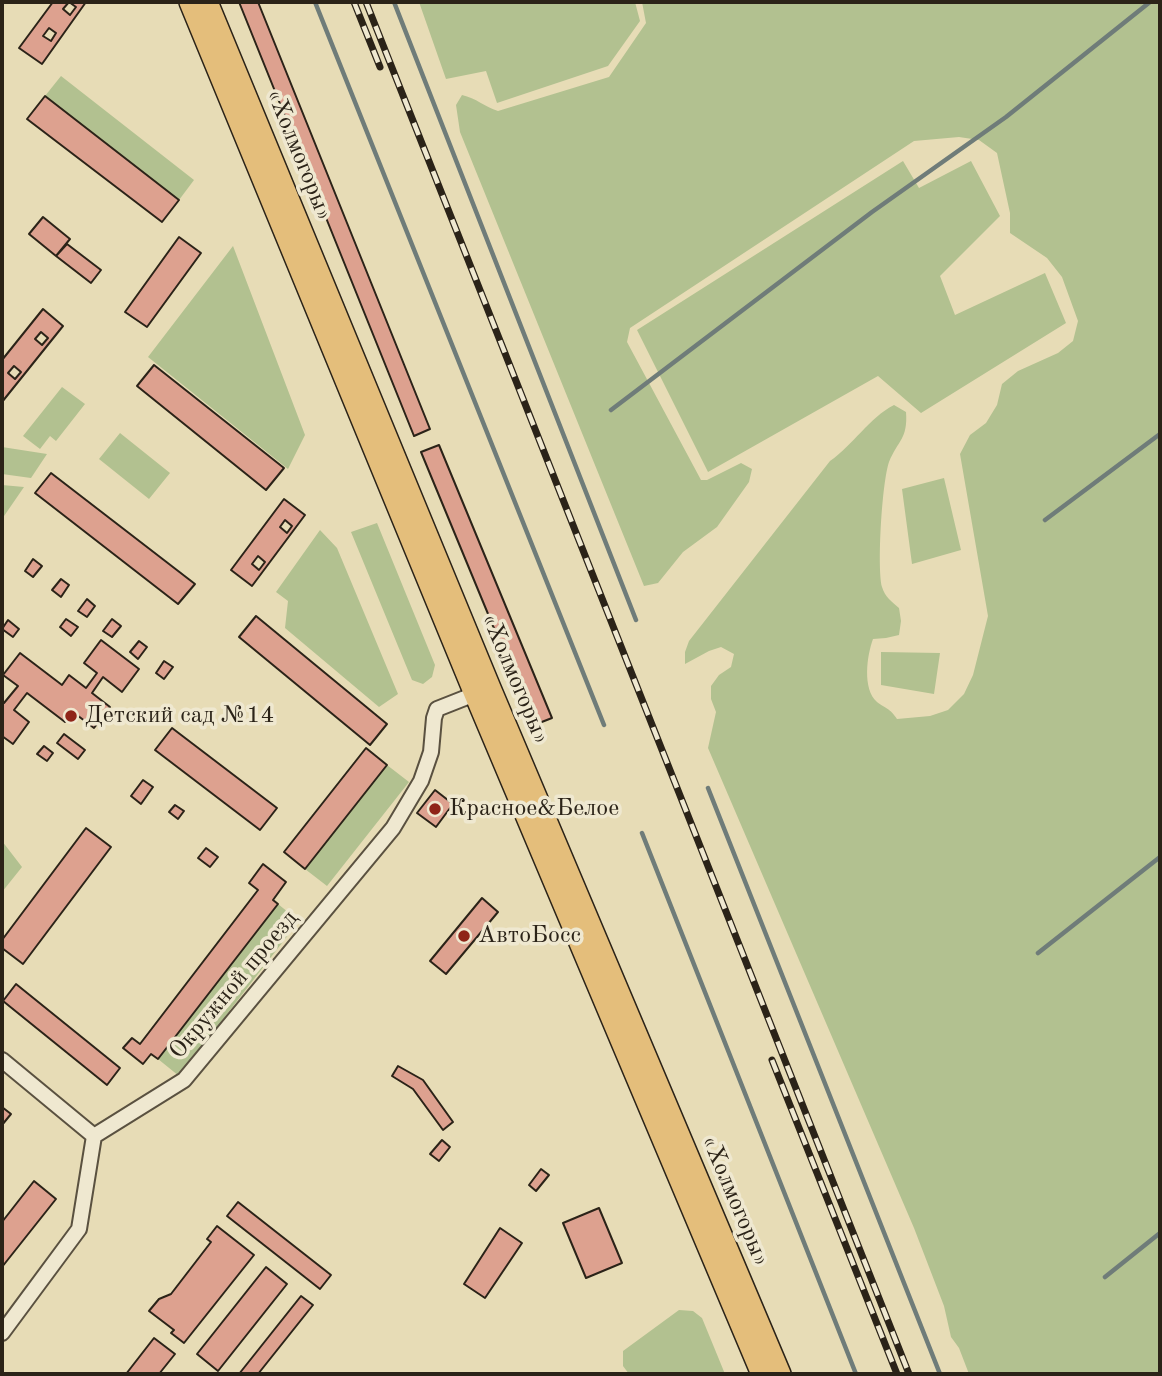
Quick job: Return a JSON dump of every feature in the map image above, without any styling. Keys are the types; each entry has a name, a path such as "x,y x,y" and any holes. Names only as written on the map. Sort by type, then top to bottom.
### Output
{"highway":[{"name":"«Холмогоры»","path":"190,2 475,694 762,1374"},
{"name":"«Холмогоры»","path":"207,2 484,675 780,1374"}],"street":[{"name":"Окружной проезд","path":"94,1136 184,1080 393,828 421,781 431,752 437,709 475,694"},
{"path":"2,1060 94,1136 79,1229 2,1333"}],"green space":[{"path":"419,2 635,2 640,21 608,66 497,103 486,71 446,79"},
{"path":"642,2 1160,2 1160,1374 969,1374 959,1348 951,1337 944,1306 914,1228 708,748 716,712 711,699 711,686 719,675 731,667 734,654 721,647 685,664 689,641 830,461 885,410 894,405 906,412 906,421 904,434 886,472 880,561 882,587 899,608 901,621 899,635 873,639 868,663 869,689 877,702 897,719 930,716 948,710 964,694 973,675 988,616 960,454 970,435 986,423 997,405 1002,384 1018,371 1058,353 1073,341 1078,321 1062,277 1047,258 1010,233 1010,213 997,153 979,140 959,137 914,141 630,328 627,342 701,480 707,480 741,463 752,469 749,482 717,527 683,552 658,583 644,586 460,132 456,105 462,95 498,111 609,77 646,23"},
{"path":"61,76 194,180 179,200 45,96"},
{"path":"903,161 919,188 971,161 1000,216 940,276 955,315 1045,273 1066,323 921,413 878,376 708,472 637,330"},
{"path":"233,246 305,435 288,469 148,357"},
{"path":"62,387 85,404 56,441 50,436 40,449 23,436"},
{"path":"120,433 170,473 149,499 99,459"},
{"path":"2,447 47,454 31,478 2,474"},
{"path":"944,478 961,550 912,564 902,489"},
{"path":"2,485 24,487 2,519"},
{"path":"377,523 435,665 432,677 423,684 412,680 351,532"},
{"path":"320,530 337,548 398,694 379,707 285,628 288,601 276,592"},
{"path":"881,652 940,653 934,694 881,685"},
{"path":"387,765 409,782 327,886 305,869"},
{"path":"2,841 22,867 2,892"},
{"path":"278,904 299,921 179,1076 158,1059"},
{"path":"679,1310 693,1311 702,1318 725,1374 629,1374 623,1366 623,1351"}],"building":[{"path":"53,2 69,2 86,2 42,64 19,48","holes":["69,2 76,7 70,15 63,9","49,28 56,33 51,41 43,36"]},
{"path":"239,2 258,2 430,429 414,436"},
{"path":"45,96 179,200 162,222 27,119"},
{"path":"43,217 70,239 56,256 29,234"},
{"path":"179,237 201,253 147,327 125,312"},
{"path":"67,244 101,270 91,283 56,256"},
{"path":"43,309 63,326 2,402 2,360","holes":["41,332 48,338 42,345 35,339","14,366 21,372 15,379 8,373"]},
{"path":"154,365 284,468 266,490 137,386"},
{"path":"439,445 552,718 534,725 421,452"},
{"path":"51,473 195,584 178,604 35,493"},
{"path":"284,499 305,515 252,586 231,570","holes":["285,520 292,526 287,533 280,527","258,556 265,562 259,570 252,564"]},
{"path":"33,559 42,566 33,577 25,571"},
{"path":"61,579 69,585 61,597 52,590"},
{"path":"87,599 95,606 87,617 78,611"},
{"path":"256,616 387,724 370,745 239,637"},
{"path":"66,619 78,627 71,636 60,627"},
{"path":"112,619 121,626 112,637 103,631"},
{"path":"8,620 19,629 13,637 2,629"},
{"path":"101,640 139,669 122,692 103,677 92,693 110,707 94,728 73,712 65,722 27,693 14,710 29,722 13,744 2,736 2,701 4,703 18,686 3,675 20,653 62,685 69,675 86,688 97,673 84,663"},
{"path":"139,641 147,647 138,659 130,652"},
{"path":"164,661 173,667 164,679 156,673"},
{"path":"172,728 277,808 260,830 155,750"},
{"path":"64,734 85,750 78,759 57,743"},
{"path":"44,746 53,753 47,761 37,754"},
{"path":"366,748 387,765 305,869 284,852"},
{"path":"143,780 153,787 141,804 131,796"},
{"name":"Красное&Белое","path":"435,790 453,804 436,827 417,813"},
{"path":"175,805 184,811 178,819 169,812"},
{"path":"86,828 111,847 23,964 2,948 2,940"},
{"path":"206,848 218,857 210,867 198,858"},
{"path":"263,864 286,882 273,900 278,904 158,1059 151,1054 143,1064 123,1048 132,1038 140,1044 258,890 249,883"},
{"name":"АвтоБосс","path":"482,898 498,912 446,974 430,961"},
{"path":"16,984 120,1068 107,1085 3,1001"},
{"path":"398,1066 423,1080 453,1122 443,1130 413,1089 392,1076"},
{"path":"2,1107 11,1114 2,1125"},
{"path":"442,1140 450,1147 439,1161 430,1154"},
{"path":"541,1169 549,1175 536,1191 529,1185"},
{"path":"34,1181 56,1199 2,1267 2,1222"},
{"path":"238,1202 331,1275 320,1289 227,1216"},
{"path":"599,1208 622,1263 586,1278 563,1223"},
{"path":"217,1226 254,1255 184,1343 171,1333 174,1330 149,1311 159,1299 171,1294 211,1242 207,1239"},
{"path":"500,1228 522,1243 485,1298 464,1284"},
{"path":"266,1267 287,1284 218,1371 197,1354"},
{"path":"301,1296 313,1305 258,1374 239,1374"},
{"path":"154,1338 175,1354 159,1374 126,1374"}],"waterway":[{"path":"315,2 604,725"},
{"path":"394,2 636,620"},
{"path":"611,410 872,212 1006,117 1150,2"},
{"path":"1045,520 1160,434"},
{"path":"708,788 940,1374"},
{"path":"642,833 856,1374"},
{"path":"1038,953 1160,857"},
{"path":"1105,1277 1160,1233"}],"railway":[{"path":"354,2 380,67"},
{"path":"366,2 909,1374"},
{"path":"772,1060 897,1374"}],"place":[{"name":"Детский сад №14","path":"71,716"},
{"name":"Красное&Белое","path":"435,809"},
{"name":"АвтоБосс","path":"464,936"}]}
